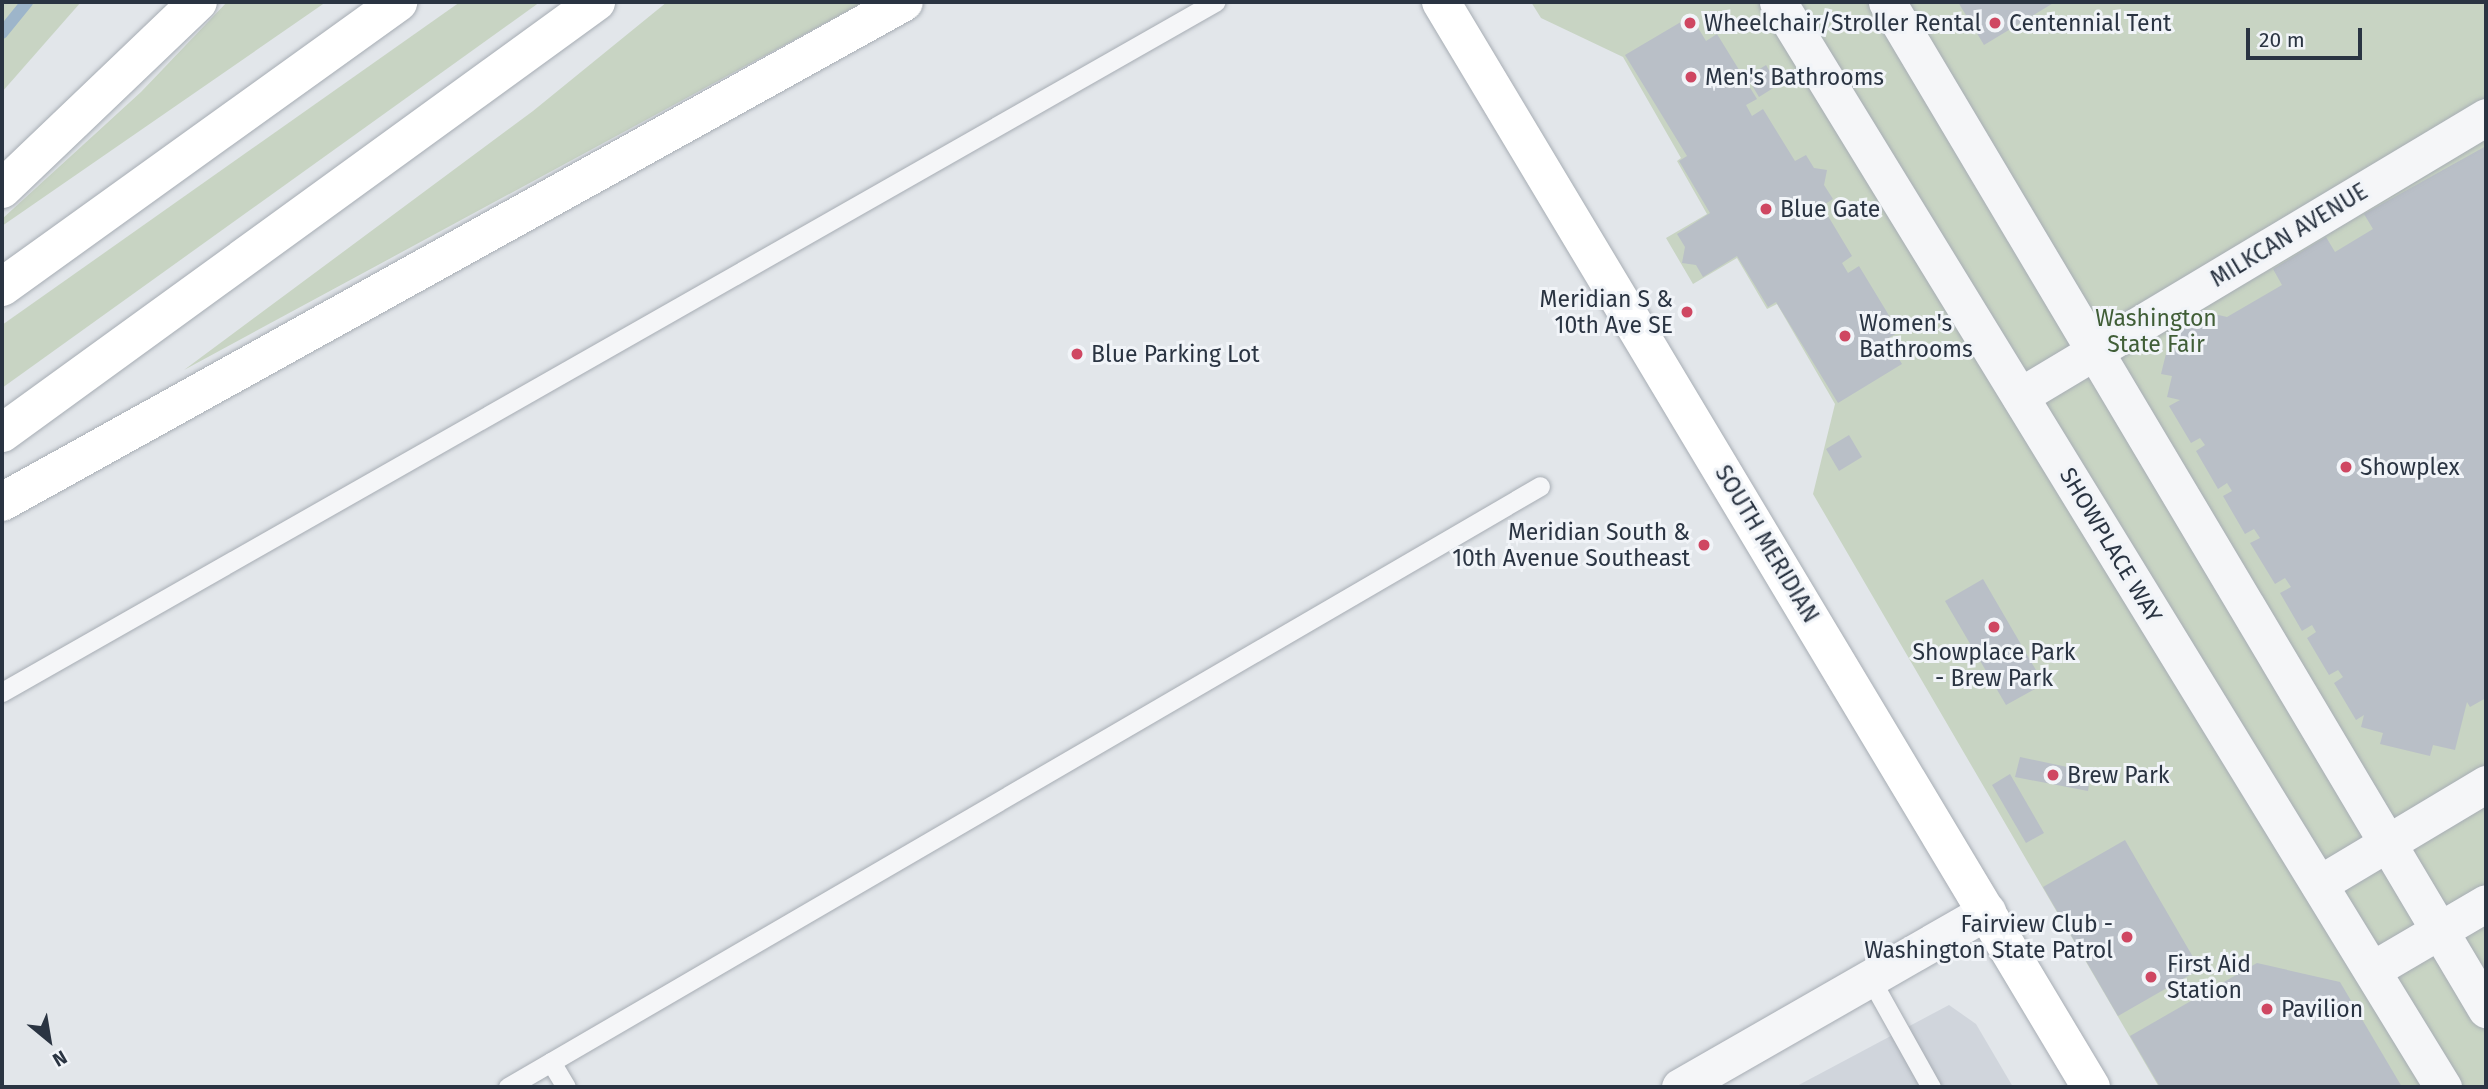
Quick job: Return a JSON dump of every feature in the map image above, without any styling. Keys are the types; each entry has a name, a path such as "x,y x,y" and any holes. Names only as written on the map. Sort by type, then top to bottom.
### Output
{"main road":[{"path":"2,189 198,2"},
{"path":"2,287 398,2"},
{"path":"2,433 596,2"},
{"path":"2,502 904,2"},
{"name":"SOUTH MERIDIAN","path":"1441,2 2091,1087"}],"street":[{"name":"SHOWPLACE WAY","path":"1778,2 2443,1087"},
{"path":"1887,2 2486,1009"},
{"name":"MILKCAN AVENUE","path":"2020,396 2486,117"},
{"path":"2319,884 2486,784"},
{"path":"2372,970 2486,902"},
{"path":"1680,1087 1987,911"}],"lane":[{"path":"2,692 1215,2"},
{"path":"508,1087 1540,486"},
{"path":"1870,978 1931,1087"},
{"path":"551,1062 566,1087"}],"shaded area":[{"path":"1949,1005 1976,1024 2013,1087 1795,1087"}],"green space":[{"path":"2,2 81,2 2,92"},
{"path":"227,2 326,2 2,226 2,219 141,92"},
{"path":"460,2 540,2 2,388 2,325"},
{"path":"667,2 864,2 184,370 533,111"},
{"name":"Washington State Fair","path":"1531,2 2486,2 2486,1087 2159,1087 1813,494 1835,404 1777,304 1767,309 1737,258 1693,284 1666,238 1707,214 1677,161 1681,158 1623,57 1541,18"}],"building":[{"name":"Centennial Tent","path":"1958,2 2055,2 1984,45"},
{"path":"1691,16 1706,41 1717,34 1757,99 1746,105 1752,116 1763,109 1795,161 1806,155 1814,168 1827,170 1824,185 1833,199 1822,206 1852,256 1842,263 1848,273 1859,266 1899,332 1887,339 1902,364 1838,403 1776,302 1768,307 1737,256 1703,277 1696,265 1682,263 1685,247 1677,234 1710,213 1679,161 1687,156 1625,55"},
{"path":"1766,65 1778,85 1759,97 1747,77"},
{"name":"Showplex","path":"2486,146 2486,698 2470,707 2467,702 2455,750 2433,745 2430,756 2380,744 2383,733 2361,727 2364,715 2356,720 2334,683 2343,677 2338,670 2329,675 2307,638 2316,632 2312,625 2302,631 2280,593 2291,587 2285,578 2275,584 2250,543 2260,538 2254,529 2245,534 2223,496 2232,491 2227,483 2218,489 2196,451 2205,445 2200,438 2191,443 2169,406 2180,400 2167,397 2172,376 2161,374 2173,325 2184,327 2189,308 2227,317 2282,285 2273,269 2326,237 2335,252 2373,229 2364,214"},
{"path":"1849,435 1862,457 1839,471 1826,449"},
{"path":"1983,579 2044,684 2006,705 1945,601"},
{"name":"Brew Park","path":"2020,757 2091,772 2088,791 2015,777"},
{"path":"2010,774 2044,833 2026,843 1992,785"},
{"name":"Fairview Club - Washington State Patrol","path":"2125,840 2200,969 2118,1016 2043,887"},
{"name":"Pavilion","path":"2257,963 2340,982 2402,1087 2160,1087 2130,1036"}],"waterway":[{"path":"2,33 27,2"}],"place":[{"name":"Wheelchair/Stroller Rental","path":"1690,23"},
{"name":"Centennial Tent","path":"1995,23"},
{"name":"Men's Bathrooms","path":"1691,77"},
{"name":"Blue Gate","path":"1766,209"},
{"name":"Meridian S & 10th Ave SE","path":"1687,312"},
{"name":"Women's Bathrooms","path":"1845,336"},
{"name":"Blue Parking Lot","path":"1077,354"},
{"name":"Showplex","path":"2346,467"},
{"name":"Meridian South & 10th Avenue Southeast","path":"1704,545"},
{"name":"Showplace Park - Brew Park","path":"1994,627"},
{"name":"Brew Park","path":"2053,775"},
{"name":"Fairview Club - Washington State Patrol","path":"2127,937"},
{"name":"First Aid Station","path":"2151,977"},
{"name":"Pavilion","path":"2267,1009"}]}
